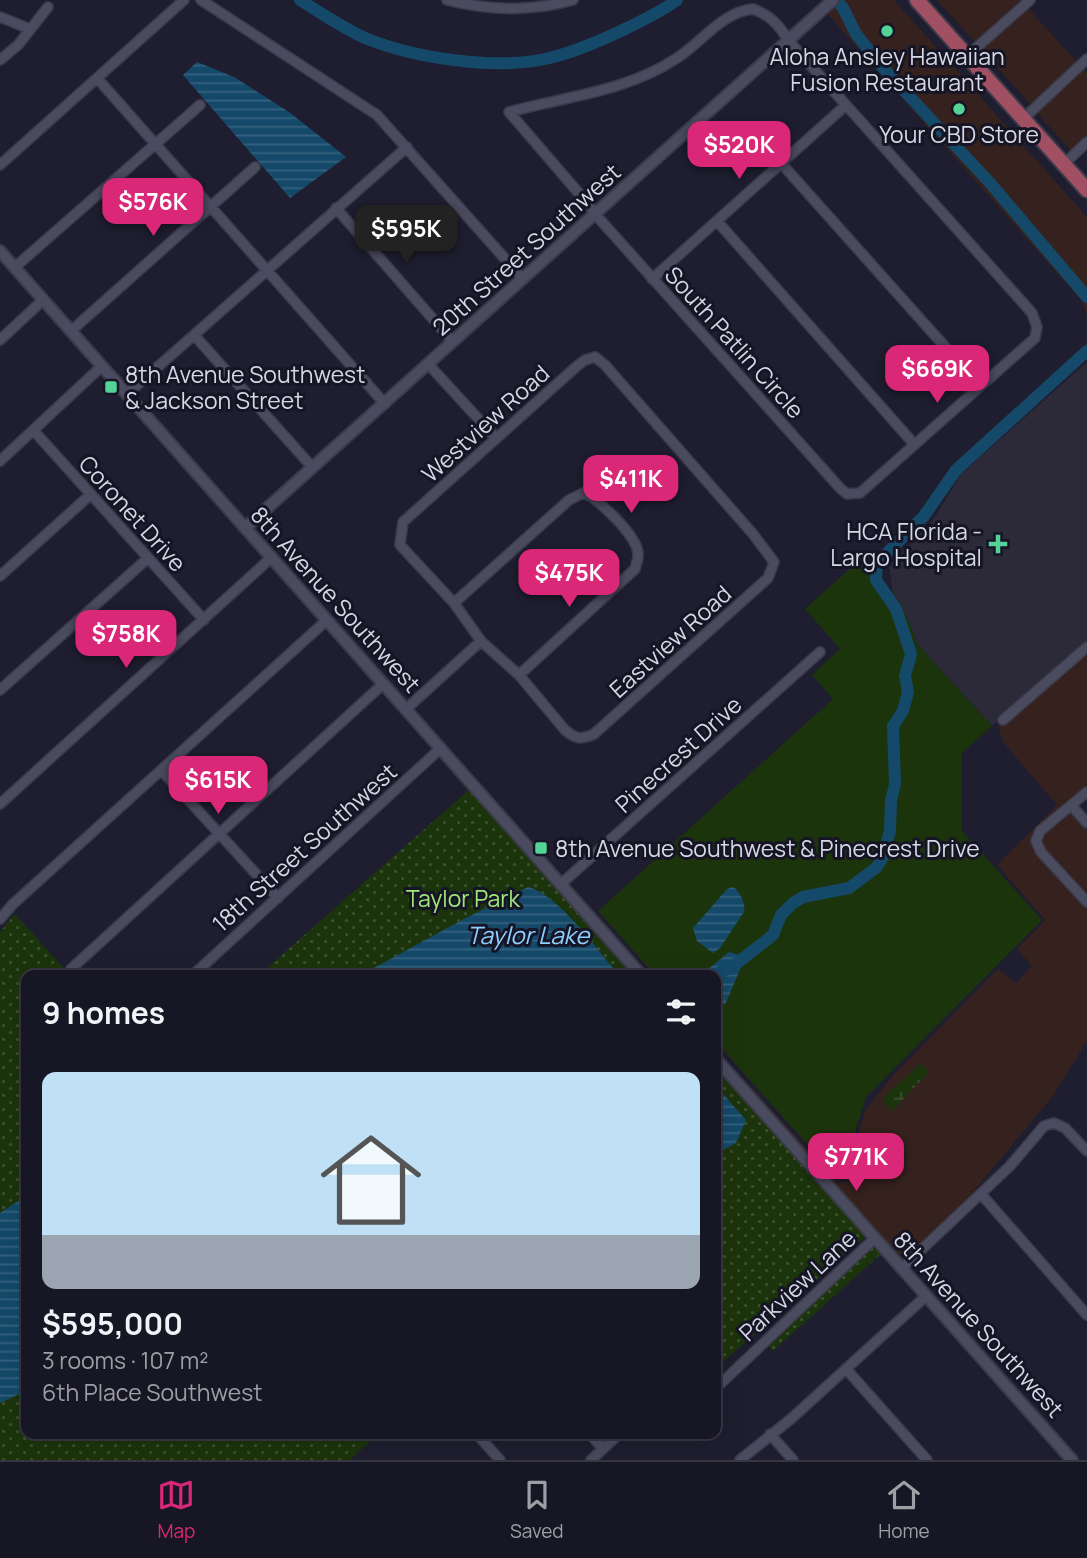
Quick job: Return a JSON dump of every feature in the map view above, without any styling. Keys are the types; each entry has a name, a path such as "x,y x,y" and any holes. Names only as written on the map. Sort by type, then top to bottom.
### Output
{"main road":[{"path":"917,0 1087,190"}],"street":[{"path":"0,165 184,0"},
{"path":"201,0 377,115 523,279"},
{"path":"447,0 515,10 548,7 573,0"},
{"path":"967,56 1030,0"},
{"name":"20th Street Southwest","path":"246,528 829,4"},
{"path":"0,60 18,45 48,7"},
{"name":"South Patlin Circle","path":"788,40 766,14 753,9 743,10 728,17 685,52 648,76 593,94 555,99 509,112 595,215 847,494 860,493 915,444"},
{"path":"0,17 30,29"},
{"path":"717,221 915,444 1035,338 1037,327 1032,313 788,40"},
{"path":"1023,119 1087,59"},
{"path":"97,78 385,404"},
{"path":"652,279 846,104"},
{"path":"15,267 200,105"},
{"path":"1064,164 1087,142"},
{"path":"127,394 407,147"},
{"path":"781,163 980,386"},
{"path":"71,331 255,167"},
{"path":"336,208 453,342"},
{"name":"8th Avenue Southwest","path":"0,251 637,970"},
{"path":"0,340 44,300"},
{"path":"195,336 313,468"},
{"name":"Westview Road","path":"454,603 400,545 403,522 576,366 595,357 623,385 769,552 774,562"},
{"path":"429,365 496,438"},
{"path":"0,461 102,366"},
{"name":"Coronet Drive","path":"34,431 204,620"},
{"path":"583,493 593,497 635,542 639,554 635,569 519,675 481,641 454,603 569,500 583,493"},
{"path":"0,576 90,495"},
{"path":"0,804 272,558"},
{"path":"0,690 147,559"},
{"name":"Eastview Road","path":"519,675 573,737 582,739 594,734 768,578 774,562"},
{"path":"0,919 13,904 327,620"},
{"path":"406,709 481,641"},
{"path":"1003,720 1087,647"},
{"name":"Pinecrest Drive","path":"561,884 820,652"},
{"path":"71,969 383,684"},
{"name":"18th Street Southwest","path":"198,970 441,748"},
{"path":"162,771 278,898"},
{"path":"1087,792 1040,831 1036,841 1041,852 1087,902"},
{"path":"1071,805 1087,823"},
{"name":"8th Avenue Southwest","path":"721,1065 1072,1460"},
{"path":"902,1268 1010,1166 1044,1126 1054,1123 1065,1128 1087,1151"},
{"path":"981,1194 1087,1315"},
{"name":"Parkview Lane","path":"721,1383 874,1238"},
{"path":"740,1460 847,1370 926,1296"},
{"path":"847,1370 927,1460"},
{"path":"770,1434 793,1460"},
{"path":"481,1439 500,1460"},
{"path":"594,1439 603,1449"},
{"path":"591,1460 614,1439"}],"shaded area":[{"path":"839,0 894,0 1087,217 1087,317 1082,301 826,12"},
{"path":"937,0 1020,0 1022,2 976,43"},
{"path":"1027,7 1077,62 1032,106 981,49"},
{"path":"1082,68 1087,73 1087,137 1072,151 1036,112"},
{"path":"1087,342 1087,358 1037,402"},
{"name":"HCA Florida - Largo Hospital","path":"1087,362 1087,640 992,726 918,645 902,606 893,594 889,565 931,523 961,474"},
{"path":"1087,652 1087,787 1031,839 1031,844 1087,908 1087,1041 1053,1096 957,1211 902,1260 748,1089 751,1087 838,1183 843,1183 852,1174 852,1169 870,1153 870,1148 858,1134 866,1109 894,1074 998,969 1016,983 1032,966 1017,949 1044,922 1044,918 997,865 1057,805 1004,743 998,727","holes":["921,1063 929,1072 892,1110 882,1099"]},
{"path":"1071,811 1087,829 1087,896 1040,844 1043,833"}],"green space":[{"path":"861,559 902,606 918,645 992,726 962,753 962,831 1042,920 866,1097 854,1135 868,1150 848,1168 850,1172 840,1181 721,1048 721,970 651,970 598,911 833,699 812,675 840,649 805,609"},
{"name":"Taylor Park","path":"470,789 630,970 265,970"},
{"path":"15,914 65,970 21,970 21,1439 373,1439 350,1460 0,1460 0,932"},
{"path":"921,1063 929,1072 892,1111 882,1099"},
{"path":"721,1072 866,1236 721,1364"},
{"path":"874,1244 882,1253 773,1351 767,1345"}],"water":[{"path":"197,62 234,77 289,112 346,157 290,198 183,75"},
{"name":"Taylor Lake","path":"528,887 552,900 589,938 615,970 370,970"},
{"path":"733,887 742,898 744,912 720,948 713,953 697,941 693,928 727,889"},
{"path":"729,952 745,957 726,1003 721,1007 721,970 707,970"},
{"path":"721,1092 746,1120 736,1143 721,1151"},
{"path":"21,1199 21,1393 0,1403 0,1213"}],"waterway":[{"path":"300,0 349,30 385,45 454,60 502,63 545,59 576,50 606,38 677,0"},
{"path":"836,0 856,34 885,70 990,183 1087,297"},
{"path":"721,972 732,967 773,935 781,915 793,903 803,897 849,888 876,868 882,859 890,831 891,801 895,784 893,726 903,711 908,692 905,676 911,654 896,609 876,580 877,563 924,516 956,470 1087,351"}],"place":[{"name":"Aloha Ansley Hawaiian Fusion Restaurant","path":"887,31"},
{"name":"Your CBD Store","path":"959,109"},
{"name":"8th Avenue Southwest & Jackson Street","path":"111,387"},
{"name":"HCA Florida - Largo Hospital","path":"998,544"},
{"name":"8th Avenue Southwest & Pinecrest Drive","path":"541,848"}]}
